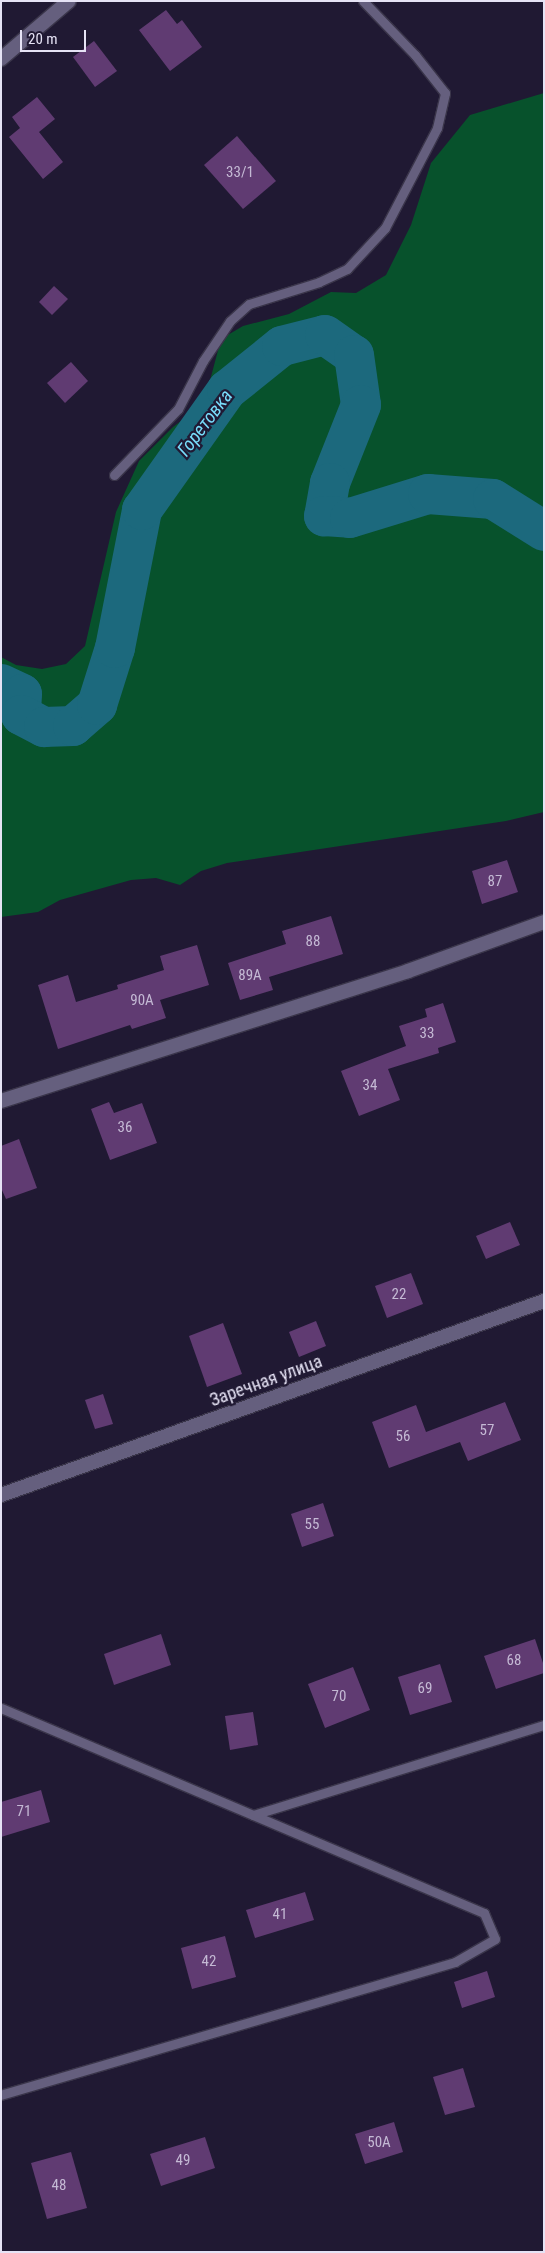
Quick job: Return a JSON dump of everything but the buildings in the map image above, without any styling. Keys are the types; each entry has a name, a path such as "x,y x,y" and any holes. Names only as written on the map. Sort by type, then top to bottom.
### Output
{"street":[{"path":"1,59 69,1"},
{"path":"1,1101 408,972 544,922"},
{"name":"Заречная улица","path":"1,1495 544,1301"}],"lane":[{"path":"114,475 178,409 203,361 230,321 249,304 318,282 347,269 385,228 394,211 437,128 446,93 415,55 363,1"},
{"path":"1,1708 484,1914 495,1939 456,1962 1,2095"},
{"path":"253,1815 544,1725"}],"green space":[{"path":"544,93 544,812 506,821 227,863 201,871 180,885 156,878 131,880 60,900 38,912 1,917 1,657 16,665 42,669 66,664 85,646 116,512 139,461 173,427 197,409 208,388 221,339 243,326 289,314 331,292 356,293 386,275 411,225 431,163 470,115"}],"waterway":[{"name":"Горетовка","path":"1,684 22,694 21,715 44,727 73,726 97,705 115,648 142,510 227,390 282,346 325,335 354,355 361,405 330,483 324,516 350,518 428,494 493,499 544,531"}]}
